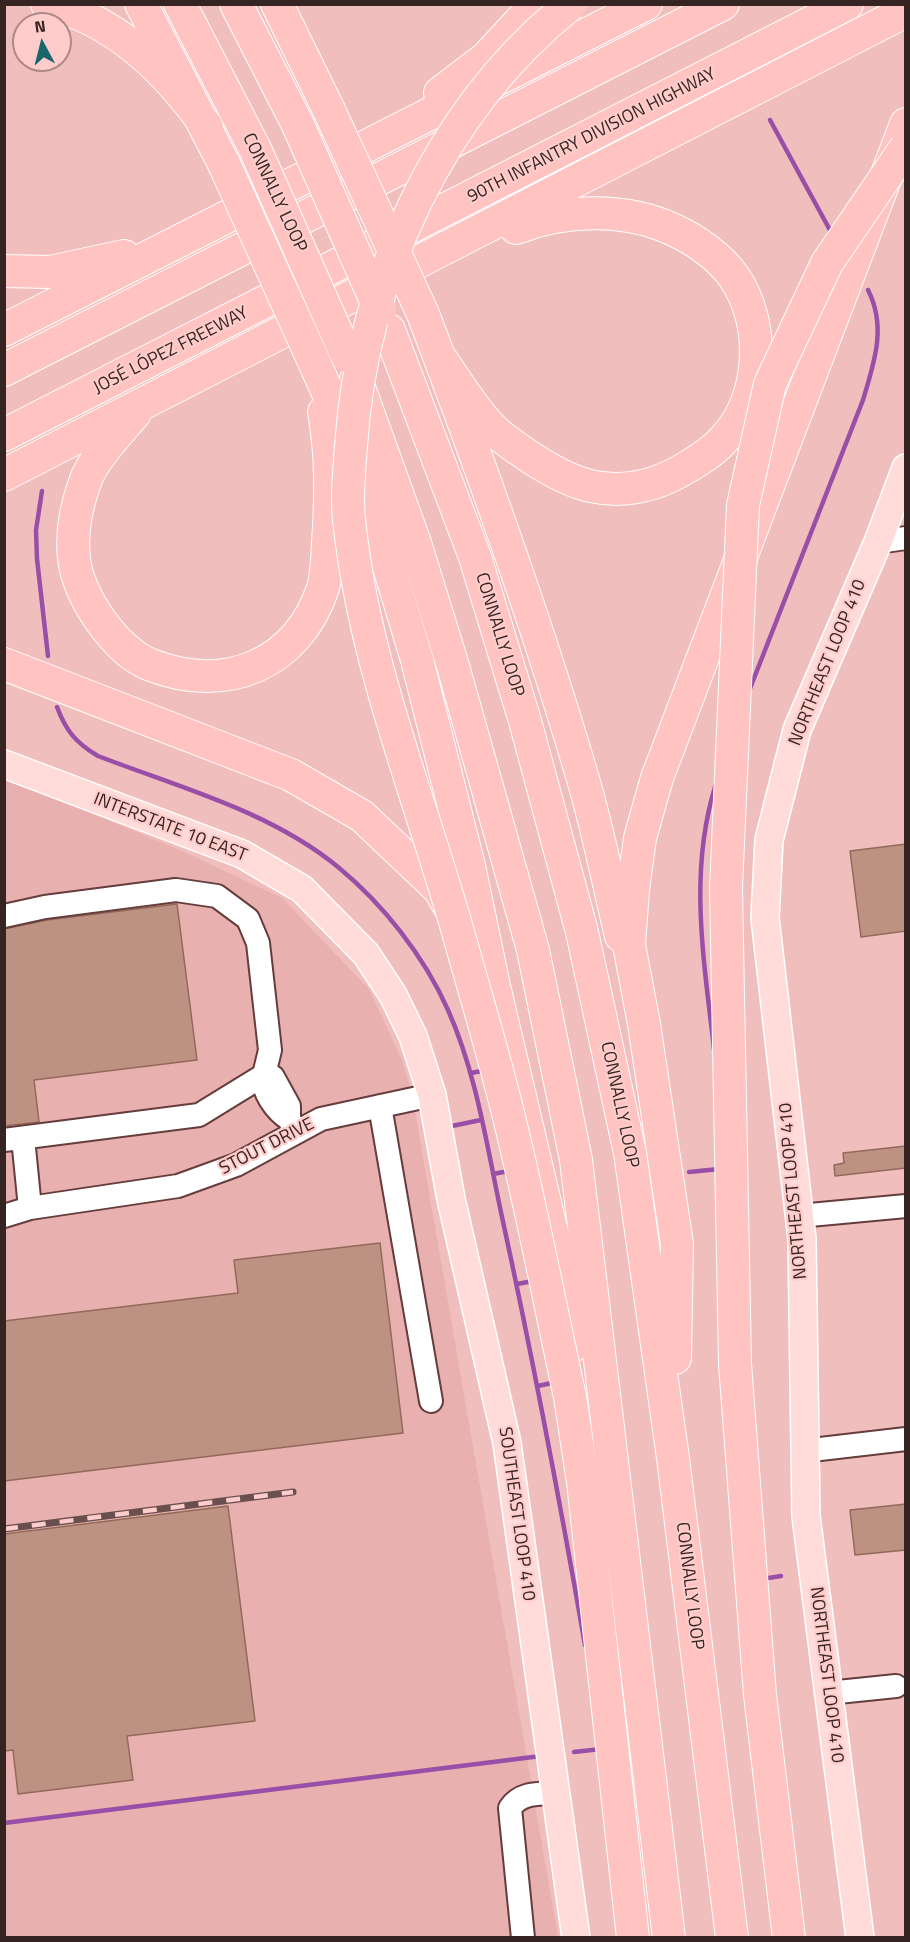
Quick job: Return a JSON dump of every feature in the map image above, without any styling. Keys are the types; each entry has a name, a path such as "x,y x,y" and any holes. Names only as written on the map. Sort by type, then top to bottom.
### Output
{"highway":[{"path":"47,4 79,12 121,37 185,97 207,127"},
{"path":"141,4 207,127 354,452 417,660 469,866 494,986 555,1241 586,1410 608,1557 642,1831 666,1901"},
{"name":"CONNALLY LOOP","path":"180,4 255,149 347,356 415,543 450,655 533,950 576,1160 669,1938"},
{"name":"CONNALLY LOOP","path":"236,4 298,125 389,330 475,556 525,721 582,932 630,1153 673,1458 732,1938"},
{"path":"278,4 423,314 439,356 556,687 586,789 644,1024"},
{"path":"297,4 311,72"},
{"path":"391,134 486,58 536,4"},
{"path":"571,4 523,47 479,99 415,203 385,274 370,326 353,410 348,494 353,555 365,622 412,788 459,935 513,1131 570,1396 583,1482 633,1938"},
{"path":"4,330 646,4"},
{"path":"4,370 723,4"},
{"name":"90TH INFANTRY DIVISION HIGHWAY","path":"337,267 847,4"},
{"path":"4,475 430,258 906,11"},
{"path":"673,1458 677,1244 644,1024 629,945 640,838 657,778 894,149 906,124"},
{"path":"789,1938 760,1695 735,1364 726,888 743,505 770,384 827,263 906,147"},
{"path":"430,258 541,219 611,213 638,217 683,234 723,263 745,297 755,345 754,377 750,395 739,418 725,438 706,456 669,479 643,487 616,489 589,486 564,477 501,437 439,356"},
{"path":"4,271 50,272 112,261 210,226"},
{"name":"JOSÉ LÓPEZ FREEWAY","path":"4,435 337,267"},
{"path":"142,405 85,480 73,526 74,561 88,600 118,643 150,665 189,674 229,675 266,663 288,646 306,624 323,587 331,494 331,452 315,364"},
{"path":"4,664 291,775 362,816 439,889 494,986"},
{"path":"619,1810 623,1938"}],"main road":[{"name":"NORTHEAST LOOP 410","path":"860,1938 806,1516 803,1451 802,1239 765,918 769,840 797,730 878,542 906,468"},
{"name":"INTERSTATE 10 EAST","path":"4,764 242,854 302,889 366,954 393,995 413,1036 432,1095"},
{"name":"SOUTHEAST LOOP 410","path":"432,1095 451,1198 507,1443 556,1793 561,1848 576,1938"}],"street":[{"path":"878,542 906,538"},
{"path":"4,916 45,907 176,890 217,896 248,919 258,943 270,1050 266,1078 289,1106 292,1125"},
{"path":"30,1208 14,1139 199,1115 266,1078"},
{"name":"STOUT DRIVE","path":"4,1216 30,1208 178,1186 236,1165 292,1125 432,1095"},
{"path":"380,1106 431,1401"},
{"name":"STOUT DRIVE","path":"4,1202 30,1208"},
{"path":"799,1215 906,1206"},
{"path":"803,1451 906,1439"},
{"path":"828,1693 896,1686"},
{"path":"523,1938 510,1808 516,1799 526,1795 556,1793"}],"shaded area":[{"path":"4,778 178,849 282,898 369,989 402,1060 412,1094 558,1937 5,1937"}],"building":[{"path":"906,844 906,931 861,937 850,851"},
{"path":"177,904 197,1060 34,1080 39,1122 4,1126 4,929 47,920"},
{"path":"906,1146 906,1168 835,1176 834,1165 844,1163 843,1153"},
{"path":"380,1243 403,1433 4,1481 4,1321 238,1293 234,1260"},
{"path":"906,1504 906,1550 855,1555 850,1510"},
{"path":"228,1506 255,1721 127,1736 133,1780 18,1794 13,1750 4,1751 4,1534"}],"waterway":[{"path":"770,120 831,232"},
{"path":"749,691 863,400 874,359 878,331 874,304 868,290"},
{"path":"42,491 36,530 37,559 48,656"},
{"path":"57,707 73,736 98,756 253,815 311,847 338,867 371,897 401,932 427,970 448,1010 474,1086 535,1377 585,1645"},
{"path":"714,1049 703,949 700,883 707,817 716,784"},
{"path":"471,1073 487,1070"},
{"path":"447,1127 481,1120"},
{"path":"689,1172 719,1169"},
{"path":"493,1174 509,1171"},
{"path":"517,1284 533,1281"},
{"path":"538,1386 556,1382"},
{"path":"762,1579 781,1576"},
{"path":"574,1752 601,1749"},
{"path":"4,1823 541,1756"}],"railway":[{"path":"4,1529 293,1492"}]}
